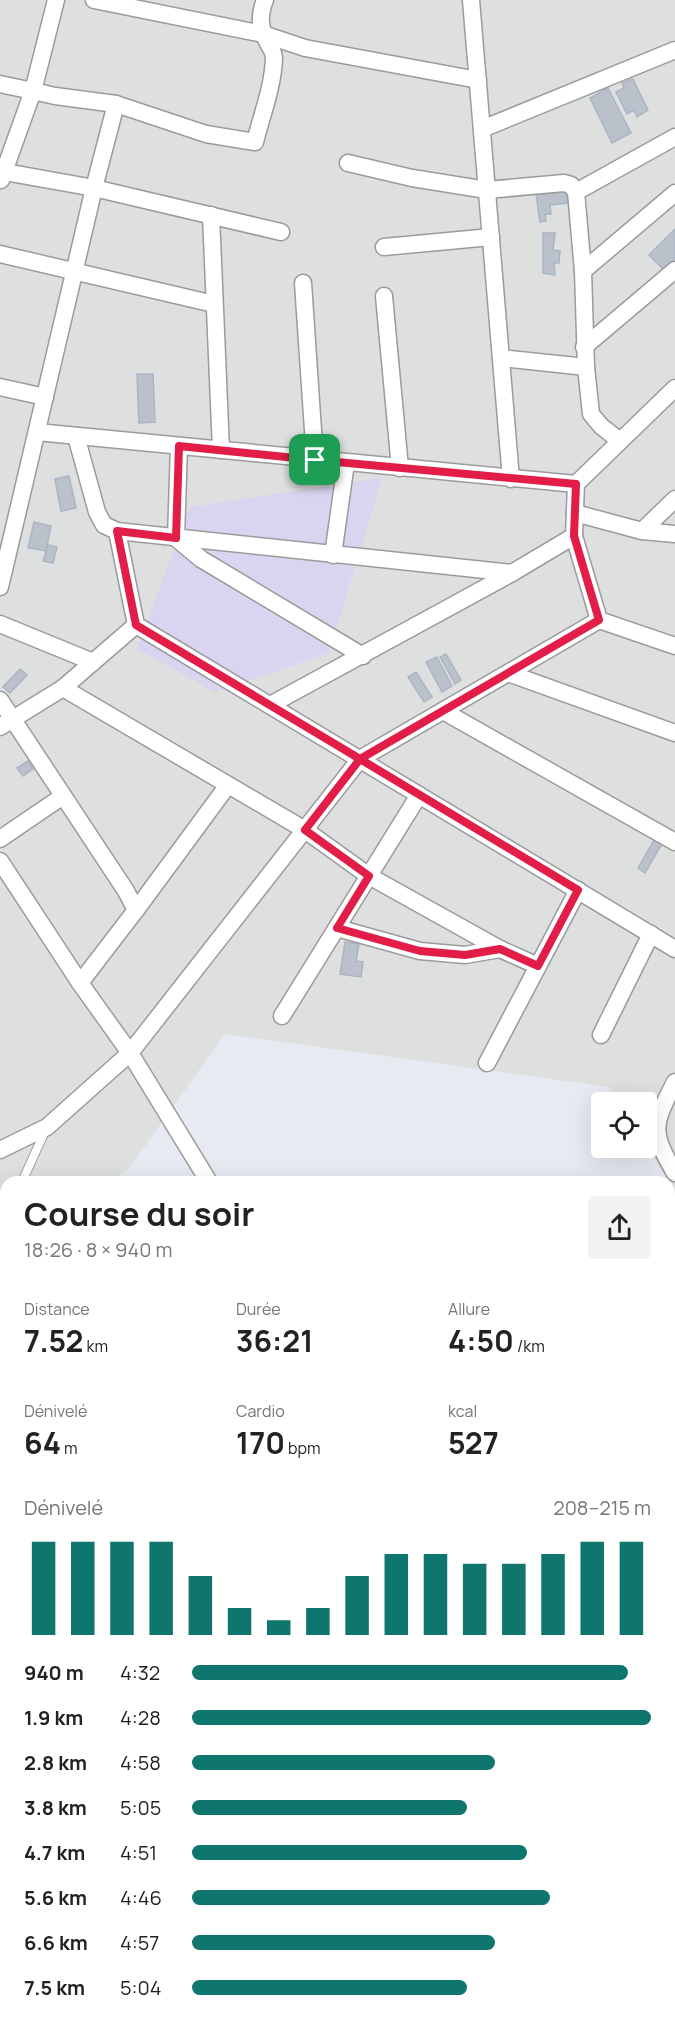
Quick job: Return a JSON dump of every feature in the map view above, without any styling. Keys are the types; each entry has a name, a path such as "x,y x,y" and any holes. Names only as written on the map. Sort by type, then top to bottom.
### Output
{"street":[{"path":"56,0 33,91 1,175 94,188 281,232"},
{"path":"94,0 263,34 305,48 478,80"},
{"path":"0,84 55,96 116,104 206,134 255,142 273,77 274,54 260,23 261,10 266,0"},
{"path":"472,0 511,479"},
{"path":"482,129 675,50"},
{"path":"0,587 116,104"},
{"path":"576,192 675,137"},
{"path":"348,163 412,178 488,190 564,183 571,185 576,192 583,272 586,367 591,414 601,426 620,441"},
{"path":"583,272 675,193"},
{"path":"211,215 221,450"},
{"path":"384,247 491,237"},
{"path":"0,254 214,304"},
{"path":"585,347 675,270"},
{"path":"303,283 315,460"},
{"path":"384,296 400,468"},
{"path":"501,358 586,367"},
{"path":"0,387 45,397"},
{"path":"599,620 574,536 576,484 675,388"},
{"path":"37,432 576,484"},
{"path":"76,436 97,512 104,525 117,531 512,573"},
{"path":"176,538 179,446"},
{"path":"333,555 346,463"},
{"path":"642,531 675,499"},
{"path":"575,513 642,531 675,534"},
{"path":"117,531 136,625 675,949"},
{"path":"270,705 363,656 574,536"},
{"path":"176,538 201,559 363,656"},
{"path":"0,1150 47,1127 130,1053 360,759 599,620 675,646"},
{"path":"0,624 93,662"},
{"path":"6,724 63,688 136,625"},
{"path":"508,673 675,734"},
{"path":"63,688 305,830 369,876 500,949 538,966"},
{"path":"0,700 6,724 63,796 136,910"},
{"path":"443,711 675,842"},
{"path":"80,983 228,785"},
{"path":"282,1016 420,795"},
{"path":"0,838 63,796"},
{"path":"0,861 80,983 130,1053 205,1176"},
{"path":"487,1063 578,890"},
{"path":"337,928 420,951 465,955 500,949"},
{"path":"601,1035 651,934"},
{"path":"675,1082 656,1126 659,1146 675,1173"}],"lane":[{"path":"25,1176 47,1127"}],"shaded area":[{"path":"0,0 675,0 675,1176 665,1176 654,1158 657,1158 657,1092 612,1092 609,1087 225,1034 130,1167 118,1176 0,1176"},
{"path":"382,478 329,653 215,692 137,649 190,507"}],"building":[{"path":"633,79 648,110 637,117 634,110 627,114 616,92 624,88 622,83"},
{"path":"608,88 631,133 612,143 590,98"},
{"path":"567,192 568,203 550,205 551,214 545,214 546,221 540,222 536,194"},
{"path":"675,229 675,265 667,273 649,255"},
{"path":"543,233 555,233 553,250 560,251 559,263 554,263 555,275 543,273"},
{"path":"137,374 153,374 155,422 139,423"},
{"path":"69,476 76,508 61,511 55,479"},
{"path":"34,522 51,526 46,551 28,548"},
{"path":"48,545 57,547 53,563 43,561"},
{"path":"446,654 461,680 455,684 440,657"},
{"path":"437,657 452,686 442,692 426,662"},
{"path":"20,669 27,675 10,693 3,687"},
{"path":"416,672 432,697 424,702 408,677"},
{"path":"28,761 33,769 23,776 17,768"},
{"path":"654,840 662,844 645,873 638,868"},
{"path":"345,942 359,944 356,961 363,962 361,977 340,974"}],"route":[{"path":"315,460 179,446 176,538 117,531 136,625 360,759 305,830 369,876 337,928 420,951 465,955 500,949 538,966 578,890 360,759 599,620 574,536 576,484 315,460"}]}
